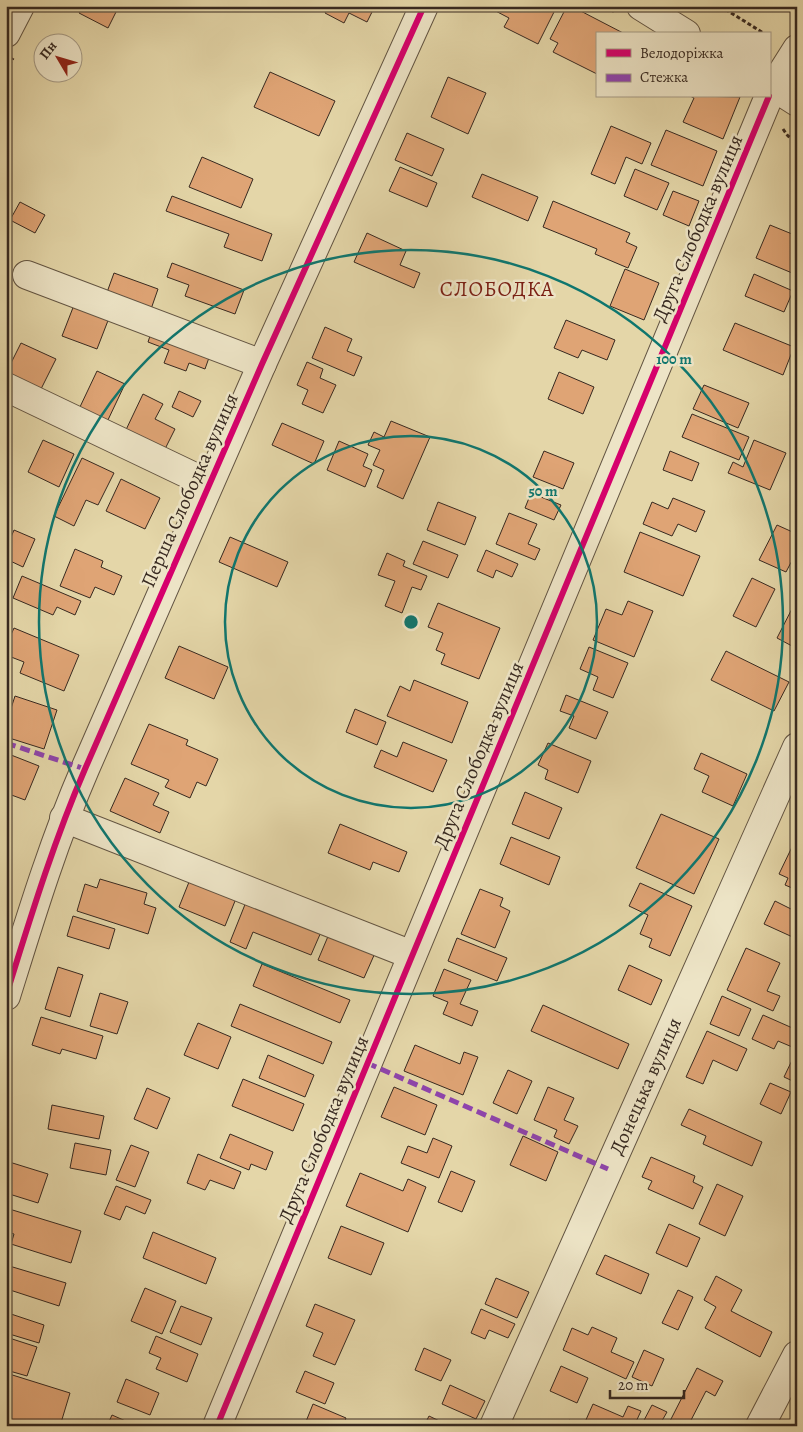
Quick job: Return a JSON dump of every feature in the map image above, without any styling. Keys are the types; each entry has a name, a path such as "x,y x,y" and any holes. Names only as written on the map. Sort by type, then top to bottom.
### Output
{"street":[{"path":"6,33 20,6"},
{"name":"Перша Слободка вулиця","path":"6,996 35,902 64,818 262,364 424,6"},
{"path":"641,6 683,32"},
{"name":"Друга Слободка вулиця","path":"770,91 797,49"},
{"path":"770,91 797,102"},
{"name":"Друга Слободка вулиця","path":"217,1426 767,98"},
{"path":"27,275 262,364"},
{"path":"6,387 209,484"},
{"name":"Донецька вулиця","path":"494,1426 797,747"},
{"path":"64,818 412,955"},
{"path":"760,1426 797,1355"}],"path":[{"path":"720,6 762,32"},
{"path":"788,136 797,142"}],"building":[{"path":"83,6 119,6 108,28 79,13"},
{"path":"329,6 375,6 367,22 349,13 344,23 325,13"},
{"path":"486,6 557,6 538,44 504,27 509,18"},
{"path":"567,6 571,6 621,32 596,32 596,74 553,52 558,43 550,39"},
{"path":"270,72 335,101 319,136 254,107"},
{"path":"448,77 486,93 468,134 431,117"},
{"path":"694,98 740,98 723,139 683,122"},
{"path":"611,126 651,143 642,164 626,157 615,184 591,174"},
{"path":"666,130 717,151 703,186 651,165"},
{"path":"407,133 444,149 432,176 395,160"},
{"path":"202,157 253,179 241,208 189,187"},
{"path":"400,167 437,183 427,207 389,191"},
{"path":"635,169 669,183 657,210 624,196"},
{"path":"482,174 538,197 528,221 472,197"},
{"path":"673,191 699,201 689,226 663,215"},
{"path":"172,196 272,234 262,261 224,247 229,234 166,211"},
{"path":"553,201 630,233 626,242 637,247 628,268 595,254 597,249 543,227"},
{"path":"20,202 45,215 35,233 10,220"},
{"path":"770,225 797,236 797,275 756,258"},
{"path":"367,233 406,251 400,265 420,273 414,288 354,262"},
{"path":"172,263 244,290 235,314 185,296 189,285 167,277"},
{"path":"625,269 659,283 644,320 610,306"},
{"path":"114,273 158,289 150,312 106,295"},
{"path":"754,274 793,291 784,312 745,296"},
{"path":"74,305 109,318 97,349 62,336"},
{"path":"566,320 615,340 607,360 582,350 578,358 554,348"},
{"path":"735,323 794,347 783,375 723,350"},
{"path":"325,327 352,339 347,351 362,357 354,376 312,358"},
{"path":"152,330 211,352 205,369 189,363 186,371 164,363 169,350 148,342"},
{"path":"21,343 56,359 39,393 6,377 6,373"},
{"path":"307,362 323,369 320,378 336,385 323,413 302,404 308,390 297,385"},
{"path":"97,371 125,384 107,422 79,409"},
{"path":"559,372 594,387 583,414 548,399"},
{"path":"704,385 749,403 738,428 693,409"},
{"path":"179,391 201,401 193,417 172,407"},
{"path":"143,394 163,404 155,419 175,429 163,453 124,434"},
{"path":"692,414 749,437 739,460 682,437"},
{"path":"391,421 430,437 403,499 377,487 384,470 373,465 380,450 368,445 374,432 384,437"},
{"path":"282,423 324,441 314,464 272,445"},
{"path":"43,440 74,454 59,487 28,472"},
{"path":"754,440 786,453 770,490 728,473 733,462 743,467"},
{"path":"339,441 368,454 363,466 372,470 365,487 327,470"},
{"path":"544,451 574,463 563,489 533,477"},
{"path":"670,451 699,463 692,481 663,470"},
{"path":"82,458 114,473 98,505 86,500 74,526 54,516"},
{"path":"121,479 160,498 145,529 106,511"},
{"path":"531,493 561,505 554,520 525,508"},
{"path":"673,498 705,511 696,532 678,524 672,536 643,524 652,502 668,509"},
{"path":"438,502 476,517 465,545 427,530"},
{"path":"509,513 537,524 528,544 540,549 535,560 496,544"},
{"path":"777,525 797,534 797,551 786,572 759,560"},
{"path":"14,530 35,539 23,567 6,559 6,549"},
{"path":"640,532 700,556 683,596 624,572"},
{"path":"230,537 288,562 277,587 219,562"},
{"path":"423,541 458,555 448,578 413,564"},
{"path":"75,549 103,561 101,567 122,576 114,595 95,587 90,598 60,586"},
{"path":"486,550 518,564 512,577 496,570 493,578 477,571"},
{"path":"387,553 405,561 403,566 427,576 421,590 412,587 402,613 385,606 395,581 378,575"},
{"path":"22,576 81,601 75,615 57,607 53,615 13,598"},
{"path":"752,578 775,589 756,627 733,616"},
{"path":"797,599 797,636 792,646 777,638"},
{"path":"628,601 653,611 634,657 593,640 606,609 622,615"},
{"path":"438,603 500,628 479,679 441,664 445,654 436,650 443,633 428,627"},
{"path":"14,628 79,655 64,691 20,673 24,662 6,655 6,646"},
{"path":"179,646 228,667 214,699 165,678"},
{"path":"589,647 628,663 613,698 593,690 598,677 580,669"},
{"path":"726,651 789,682 774,711 711,680"},
{"path":"414,680 468,702 452,743 387,716 400,686 410,691"},
{"path":"566,695 608,712 596,739 569,728 574,716 560,711"},
{"path":"15,696 57,710 44,749 6,737 6,724"},
{"path":"355,709 386,722 377,745 346,732"},
{"path":"149,724 188,740 186,745 218,759 206,786 197,782 190,798 165,787 169,780 131,764"},
{"path":"403,742 447,760 433,792 374,767 381,750 397,757"},
{"path":"548,743 591,761 578,793 545,779 548,770 538,765"},
{"path":"6,753 39,766 25,800 6,793"},
{"path":"701,753 747,774 733,806 702,792 709,776 694,769"},
{"path":"125,778 159,793 153,805 169,812 160,833 110,811"},
{"path":"525,792 562,808 549,839 512,824"},
{"path":"661,814 719,839 694,894 636,868"},
{"path":"340,824 407,852 399,872 373,862 370,870 328,853"},
{"path":"511,837 560,857 549,885 500,864"},
{"path":"792,847 797,849 797,890 785,885 788,878 779,874"},
{"path":"191,877 237,896 225,926 179,907"},
{"path":"100,879 147,893 144,904 156,908 148,934 77,911 85,884 97,888"},
{"path":"640,883 692,906 670,956 649,947 652,939 640,934 648,915 629,906"},
{"path":"480,889 503,898 500,906 510,911 495,948 461,934"},
{"path":"775,901 797,912 797,939 764,924"},
{"path":"246,902 321,932 311,955 253,932 246,949 230,942"},
{"path":"73,916 115,929 109,949 67,936"},
{"path":"329,934 375,953 364,978 318,960"},
{"path":"457,938 507,958 497,981 448,961"},
{"path":"746,948 780,963 767,991 780,996 773,1011 727,990"},
{"path":"262,964 350,1000 340,1023 253,986"},
{"path":"629,965 662,980 651,1005 618,990"},
{"path":"58,967 83,975 70,1017 45,1009"},
{"path":"444,969 471,980 460,1004 478,1011 472,1026 443,1014 448,1002 433,996"},
{"path":"100,993 128,1002 117,1034 90,1026"},
{"path":"722,996 751,1009 739,1036 710,1024"},
{"path":"240,1004 332,1042 323,1064 231,1026"},
{"path":"543,1005 629,1044 618,1069 531,1031"},
{"path":"763,1015 797,1030 797,1049 778,1041 774,1049 752,1039"},
{"path":"41,1017 103,1036 96,1059 62,1049 60,1054 32,1045"},
{"path":"198,1023 231,1037 218,1069 184,1055"},
{"path":"707,1031 747,1049 737,1071 713,1060 703,1084 686,1077"},
{"path":"415,1045 460,1064 464,1052 478,1057 463,1095 404,1071"},
{"path":"795,1054 797,1055 797,1083 784,1077"},
{"path":"268,1055 314,1075 305,1097 259,1078"},
{"path":"508,1070 532,1081 517,1114 493,1103"},
{"path":"243,1079 304,1104 293,1131 232,1106"},
{"path":"770,1083 791,1092 781,1114 760,1104"},
{"path":"394,1087 437,1105 425,1135 381,1117"},
{"path":"548,1087 574,1098 564,1120 578,1126 569,1144 554,1137 557,1130 534,1120"},
{"path":"147,1088 170,1098 157,1129 134,1119"},
{"path":"52,1105 104,1116 99,1139 48,1129"},
{"path":"689,1109 762,1142 752,1166 703,1144 706,1136 681,1125"},
{"path":"230,1134 273,1152 266,1170 251,1164 249,1170 220,1158"},
{"path":"523,1136 558,1152 546,1181 510,1165"},
{"path":"433,1138 452,1146 439,1178 401,1163 408,1146 427,1153"},
{"path":"75,1143 111,1150 106,1175 70,1168"},
{"path":"131,1145 149,1152 135,1187 116,1180"},
{"path":"198,1154 241,1172 234,1189 210,1180 205,1190 187,1183"},
{"path":"651,1157 695,1176 693,1182 703,1187 693,1209 648,1189 652,1181 642,1177"},
{"path":"6,1161 48,1174 38,1203 6,1193"},
{"path":"451,1171 475,1181 462,1212 438,1202"},
{"path":"360,1173 403,1191 408,1179 426,1187 408,1232 346,1206"},
{"path":"717,1184 743,1196 725,1236 699,1224"},
{"path":"116,1186 151,1200 145,1214 126,1206 120,1220 104,1214"},
{"path":"6,1208 81,1231 71,1263 11,1244 14,1234 6,1232"},
{"path":"669,1224 700,1238 687,1267 656,1253"},
{"path":"341,1226 384,1243 371,1275 328,1258"},
{"path":"153,1232 216,1258 206,1284 143,1258"},
{"path":"605,1255 649,1274 641,1294 596,1274"},
{"path":"6,1265 66,1283 59,1306 10,1290 6,1302"},
{"path":"716,1276 742,1290 731,1311 772,1332 760,1357 705,1328 716,1307 704,1300"},
{"path":"496,1278 529,1292 517,1318 485,1304"},
{"path":"145,1288 176,1301 162,1334 131,1321"},
{"path":"678,1290 693,1297 678,1330 662,1323"},
{"path":"315,1304 355,1320 335,1365 313,1356 323,1333 306,1326"},
{"path":"181,1306 212,1318 201,1345 170,1332"},
{"path":"481,1309 515,1324 508,1338 489,1330 485,1339 471,1333"},
{"path":"11,1314 44,1325 39,1343 6,1333"},
{"path":"592,1327 617,1338 611,1352 634,1362 626,1379 563,1350 572,1328 588,1335"},
{"path":"156,1336 198,1354 187,1382 156,1369 161,1358 149,1353"},
{"path":"6,1337 37,1347 27,1376 6,1370"},
{"path":"424,1348 451,1360 441,1381 415,1370"},
{"path":"644,1350 664,1359 652,1386 632,1377"},
{"path":"561,1366 588,1378 577,1403 550,1391"},
{"path":"697,1368 723,1381 715,1396 706,1391 688,1426 675,1426 669,1423"},
{"path":"305,1371 334,1383 325,1404 296,1392"},
{"path":"6,1373 70,1393 60,1426 6,1426 11,1406 6,1405"},
{"path":"126,1379 159,1393 150,1415 117,1402"},
{"path":"450,1385 485,1401 476,1419 442,1404"},
{"path":"313,1404 346,1418 343,1426 310,1426 305,1424"},
{"path":"593,1404 623,1417 628,1406 641,1411 634,1426 593,1426 585,1422"},
{"path":"652,1405 667,1412 659,1426 641,1426"},
{"path":"112,1415 137,1426 107,1426"},
{"path":"429,1416 450,1426 424,1426"},
{"path":"569,1420 581,1426 567,1426"},
{"path":"261,1421 272,1426 259,1426"}],"marked path":[{"path":"6,743 85,769"},
{"path":"367,1063 608,1169"}],"cycle path":[{"path":"6,996 52,853 73,797 262,364 424,6"},
{"path":"217,1426 768,98"}],"district":[{"name":"СЛОБОДКА","path":"497,289"}]}
